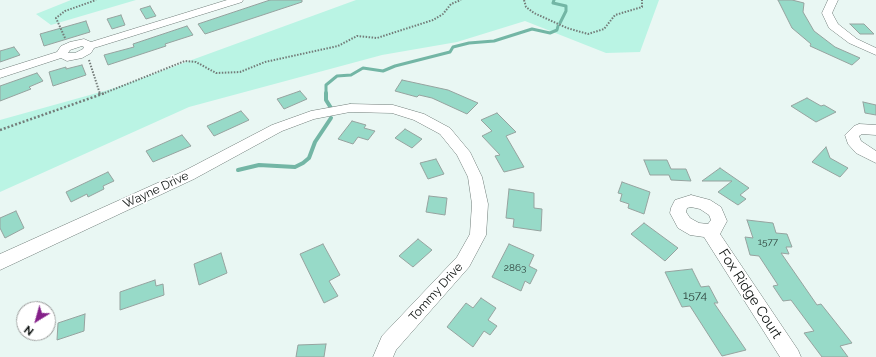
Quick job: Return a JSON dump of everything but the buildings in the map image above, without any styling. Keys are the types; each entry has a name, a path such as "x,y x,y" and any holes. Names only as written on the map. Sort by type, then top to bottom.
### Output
{"street":[{"path":"0,74 64,48 67,57 78,56 87,51 238,0"},
{"path":"833,0 826,13 833,26 853,41 876,52"},
{"name":"Tommy Drive","path":"311,116 350,108 393,109 419,117 445,132 449,136 464,152 476,177 480,204 478,235 463,262 389,343 383,357"},
{"name":"Wayne Drive","path":"0,262 189,175 277,128 311,116"},
{"path":"876,130 860,129 854,131 852,135 855,144 864,152 876,158"},
{"name":"Fox Ridge Court","path":"710,231 791,357"}],"path":[{"path":"64,48 56,18 65,11 96,0"},
{"path":"0,130 100,95 186,61 196,62 216,73 240,72 265,62 338,46 357,36 377,38 387,36 433,20 443,14 451,4 461,0"},
{"path":"524,0 526,7 534,13 572,30 588,34 604,30 615,15 642,8 642,0"},
{"path":"89,51 100,95"}],"green space":[{"path":"71,0 136,0 51,25 36,14"},
{"path":"356,0 659,0 640,52 606,53 525,21 457,42 382,55 189,107 0,192 0,120 115,88"}],"waterway":[{"path":"554,0 553,3 566,6 566,11 560,23"},
{"path":"331,108 326,100 326,85 337,76 351,75 363,68 383,71 395,66 450,52 453,47 469,43 494,41 532,29 550,33 557,30 558,26"},
{"path":"238,170 259,165 295,167 303,163 309,158 315,142 331,118"}]}
